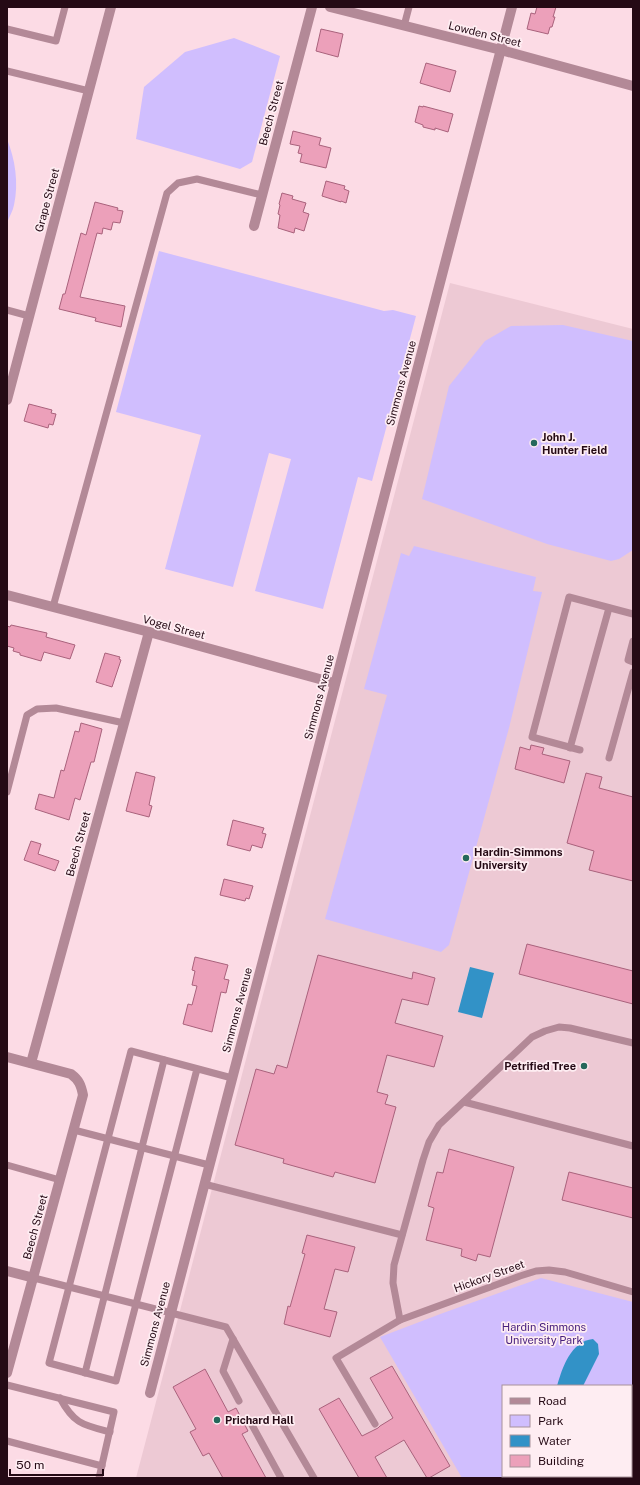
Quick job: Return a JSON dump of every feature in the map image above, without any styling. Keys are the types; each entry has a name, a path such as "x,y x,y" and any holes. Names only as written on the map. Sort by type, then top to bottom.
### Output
{"street":[{"name":"Grape Street","path":"7,400 111,7"},
{"name":"Beech Street","path":"254,226 312,7"},
{"name":"Lowden Street","path":"330,7 501,50 633,86"},
{"name":"Simmons Avenue","path":"150,1393 334,683 512,7"},
{"name":"Vogel Street","path":"7,595 334,683"},
{"name":"Beech Street","path":"7,1373 83,1095 78,1079 71,1074 31,1063 149,632"},
{"path":"7,1057 31,1063"},
{"path":"7,1271 34,1278"}],"lane":[{"path":"7,29 56,42 65,7"},
{"path":"404,26 409,7"},
{"path":"7,71 89,91"},
{"path":"53,607 167,193 178,184 197,179 262,195"},
{"path":"7,310 29,316"},
{"path":"580,750 532,737 570,597 633,614"},
{"path":"570,748 609,608"},
{"path":"633,641 628,660 633,662"},
{"path":"609,758 633,672"},
{"path":"7,792 27,715 37,709 56,708 124,723"},
{"path":"400,1320 393,1283 394,1265 429,1142 439,1125 532,1037 545,1031 559,1027 570,1028 633,1043"},
{"path":"197,1069 116,1381 49,1363 131,1051 232,1078"},
{"path":"85,1373 164,1060"},
{"path":"464,1102 633,1146"},
{"path":"74,1130 209,1165"},
{"path":"7,1165 60,1180"},
{"path":"204,1184 402,1235"},
{"name":"Hickory Street","path":"375,1424 336,1358 400,1320 536,1271 549,1270 564,1272 633,1292"},
{"path":"34,1278 226,1327 314,1478"},
{"path":"233,1339 222,1371 239,1401"},
{"path":"7,1386 114,1412 99,1478"},
{"path":"60,1398 66,1410 78,1422 110,1432"},
{"path":"252,1425 281,1478"},
{"path":"7,1441 102,1466"}],"shaded area":[{"name":"Hardin-Simmons University","path":"450,283 633,329 633,1478 136,1478"}],"green space":[{"path":"234,38 280,56 252,162 240,169 136,139 144,87 185,52"},
{"path":"7,139 14,163 16,188 13,207 7,223"},
{"path":"159,251 384,311 393,310 416,316 372,481 358,477 323,609 255,591 291,459 269,453 233,587 165,569 201,435 116,412"},
{"name":"John J. Hunter Field","path":"563,325 633,341 633,550 619,559 611,561 547,544 422,499 449,386 485,341 511,326"},
{"path":"414,546 536,577 533,591 542,592 509,728 449,945 441,952 325,919 387,695 364,689 401,553 409,556"},
{"name":"Hardin Simmons University Park","path":"541,1278 633,1302 633,1478 462,1478 380,1337"}],"water":[{"path":"470,967 494,973 482,1018 458,1012"},
{"path":"593,1339 598,1344 599,1354 584,1385 557,1385 569,1356 573,1350 585,1341"}],"building":[{"path":"537,7 556,7 553,17 555,17 548,34 527,29 531,13 535,14"},
{"path":"321,29 343,34 338,57 316,51"},
{"path":"426,63 456,71 450,92 420,83"},
{"path":"419,106 453,114 448,132 435,128 435,130 423,127 423,125 415,122"},
{"path":"293,131 321,138 319,145 331,148 326,168 300,162 302,154 298,153 300,146 290,144"},
{"path":"326,181 345,186 344,189 349,191 346,203 322,196"},
{"path":"282,193 293,196 292,199 306,203 303,212 309,214 304,231 295,228 294,233 278,228 280,215 278,214 279,204"},
{"path":"95,202 118,208 117,210 123,211 120,223 113,222 111,230 103,228 102,234 97,233 80,297 125,306 121,327 95,321 96,318 59,309 63,294 65,294 81,233 86,235"},
{"path":"29,404 52,410 51,413 56,414 53,425 49,424 48,428 24,421"},
{"path":"11,625 47,633 46,637 75,645 70,659 44,652 41,661 20,655 20,653 13,651 14,648 7,646 7,626 10,627"},
{"path":"105,653 120,657 119,659 121,660 112,687 96,682"},
{"path":"81,723 102,729 94,762 91,762 80,800 75,798 69,820 35,809 39,794 54,798 61,770 64,771 75,731 79,732"},
{"path":"531,745 544,748 542,754 570,761 564,783 515,769 520,747 530,750"},
{"path":"136,772 155,777 149,805 152,806 149,817 126,811"},
{"path":"586,773 602,777 599,788 633,797 633,881 589,870 594,851 567,843"},
{"path":"233,820 264,828 262,833 266,834 262,848 252,845 250,851 227,845"},
{"path":"31,841 41,844 38,854 59,861 55,871 24,860"},
{"path":"224,879 253,886 249,899 246,898 245,901 220,895"},
{"path":"527,944 633,971 633,1004 519,974"},
{"path":"318,955 412,979 413,972 435,978 428,1005 402,999 395,1023 443,1036 434,1067 387,1055 377,1092 388,1095 385,1104 396,1107 375,1183 335,1172 333,1177 283,1163 284,1159 235,1145 256,1069 274,1074 277,1065 287,1068"},
{"path":"195,957 228,965 224,979 229,980 226,993 221,992 212,1032 183,1024 188,1004 192,1005 197,986 192,985 195,971 192,970"},
{"path":"449,1149 514,1167 490,1257 478,1254 476,1261 461,1256 462,1249 426,1240 434,1208 428,1206 437,1172 443,1173"},
{"path":"569,1172 633,1188 633,1218 562,1200"},
{"path":"307,1235 355,1247 348,1272 335,1269 324,1309 337,1312 330,1337 284,1324 288,1306 290,1307 305,1254 302,1253"},
{"path":"392,1366 450,1466 429,1478 427,1478 404,1440 375,1457 387,1478 359,1478 319,1409 339,1398 362,1436 378,1428 393,1418 370,1378"},
{"name":"Prichard Hall","path":"205,1369 228,1412 236,1408 248,1431 242,1434 266,1478 223,1478 209,1453 203,1456 190,1432 196,1429 173,1387"}],"place":[{"name":"John J. Hunter Field","path":"534,443"},
{"name":"Hardin-Simmons University","path":"466,858"},
{"name":"Petrified Tree","path":"584,1066"},
{"name":"Prichard Hall","path":"217,1420"}]}
